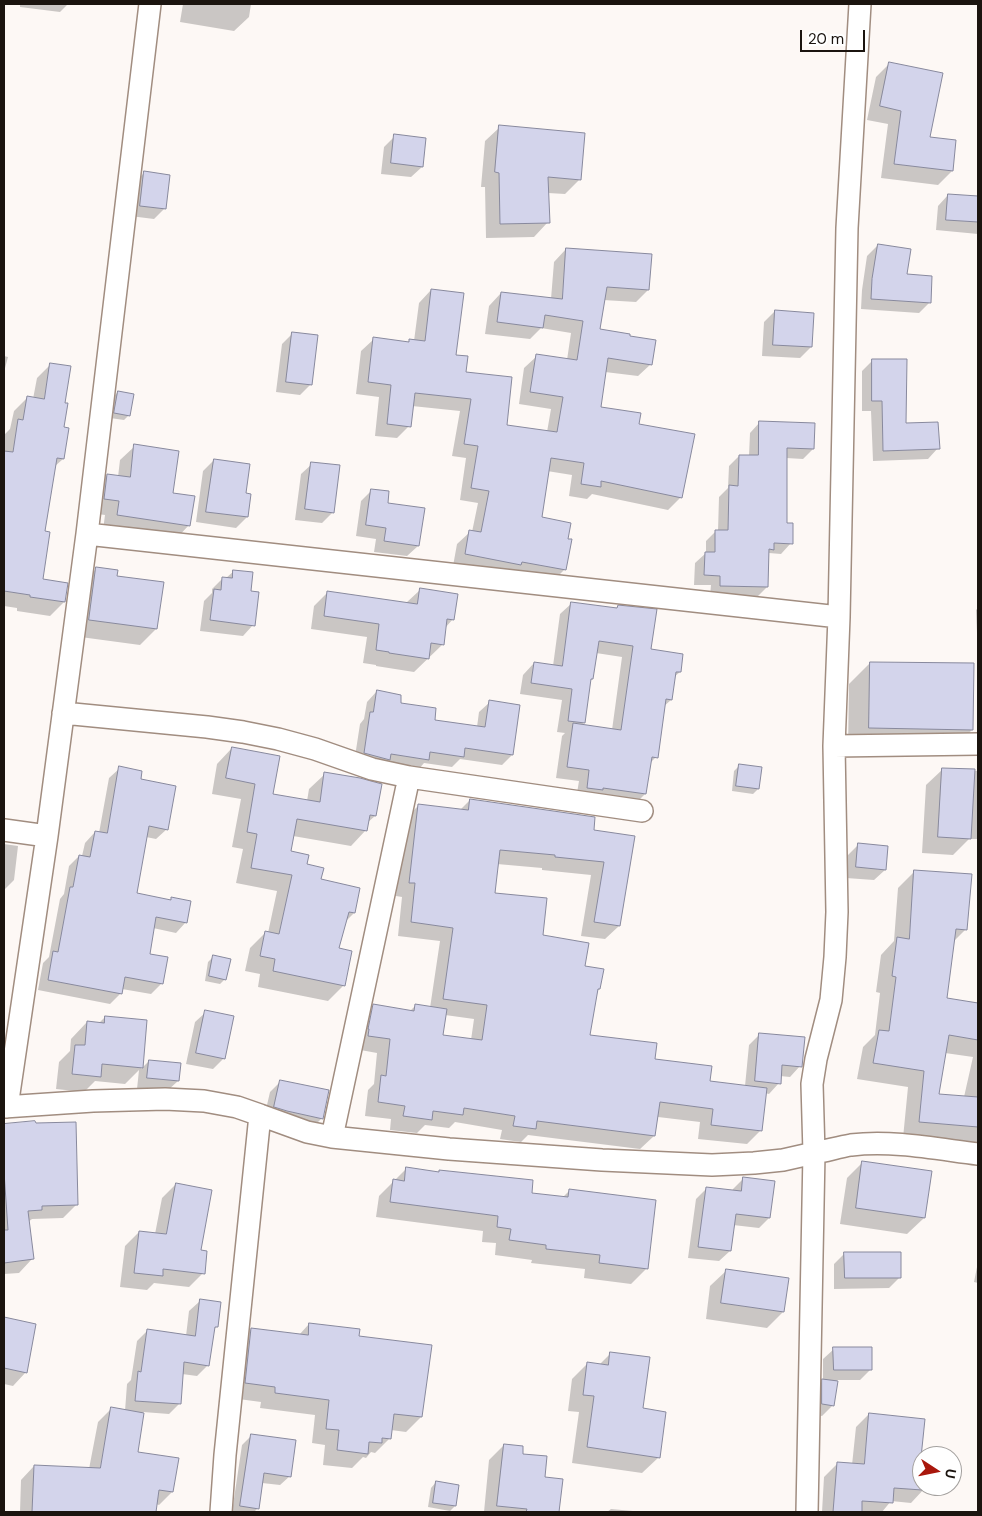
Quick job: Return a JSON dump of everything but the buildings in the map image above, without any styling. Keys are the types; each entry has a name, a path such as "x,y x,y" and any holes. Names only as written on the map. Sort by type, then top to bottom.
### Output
{"street":[{"path":"150,4 87,534 47,836 6,1107 93,1101 204,1101 237,1107 307,1132 332,1137 448,1149 602,1160 712,1165 754,1163 783,1160 851,1145 884,1144 978,1154"},
{"path":"807,1512 814,1153 812,1084 816,1059 831,1000 836,957 834,746 839,618 847,228 860,4"},
{"path":"87,534 839,618"},
{"path":"63,714 244,732 315,749 372,769 409,777 642,811"},
{"path":"834,746 978,744"},
{"path":"332,1137 409,777"},
{"path":"4,830 47,836"},
{"path":"221,1512 225,1455 260,1115"}]}
